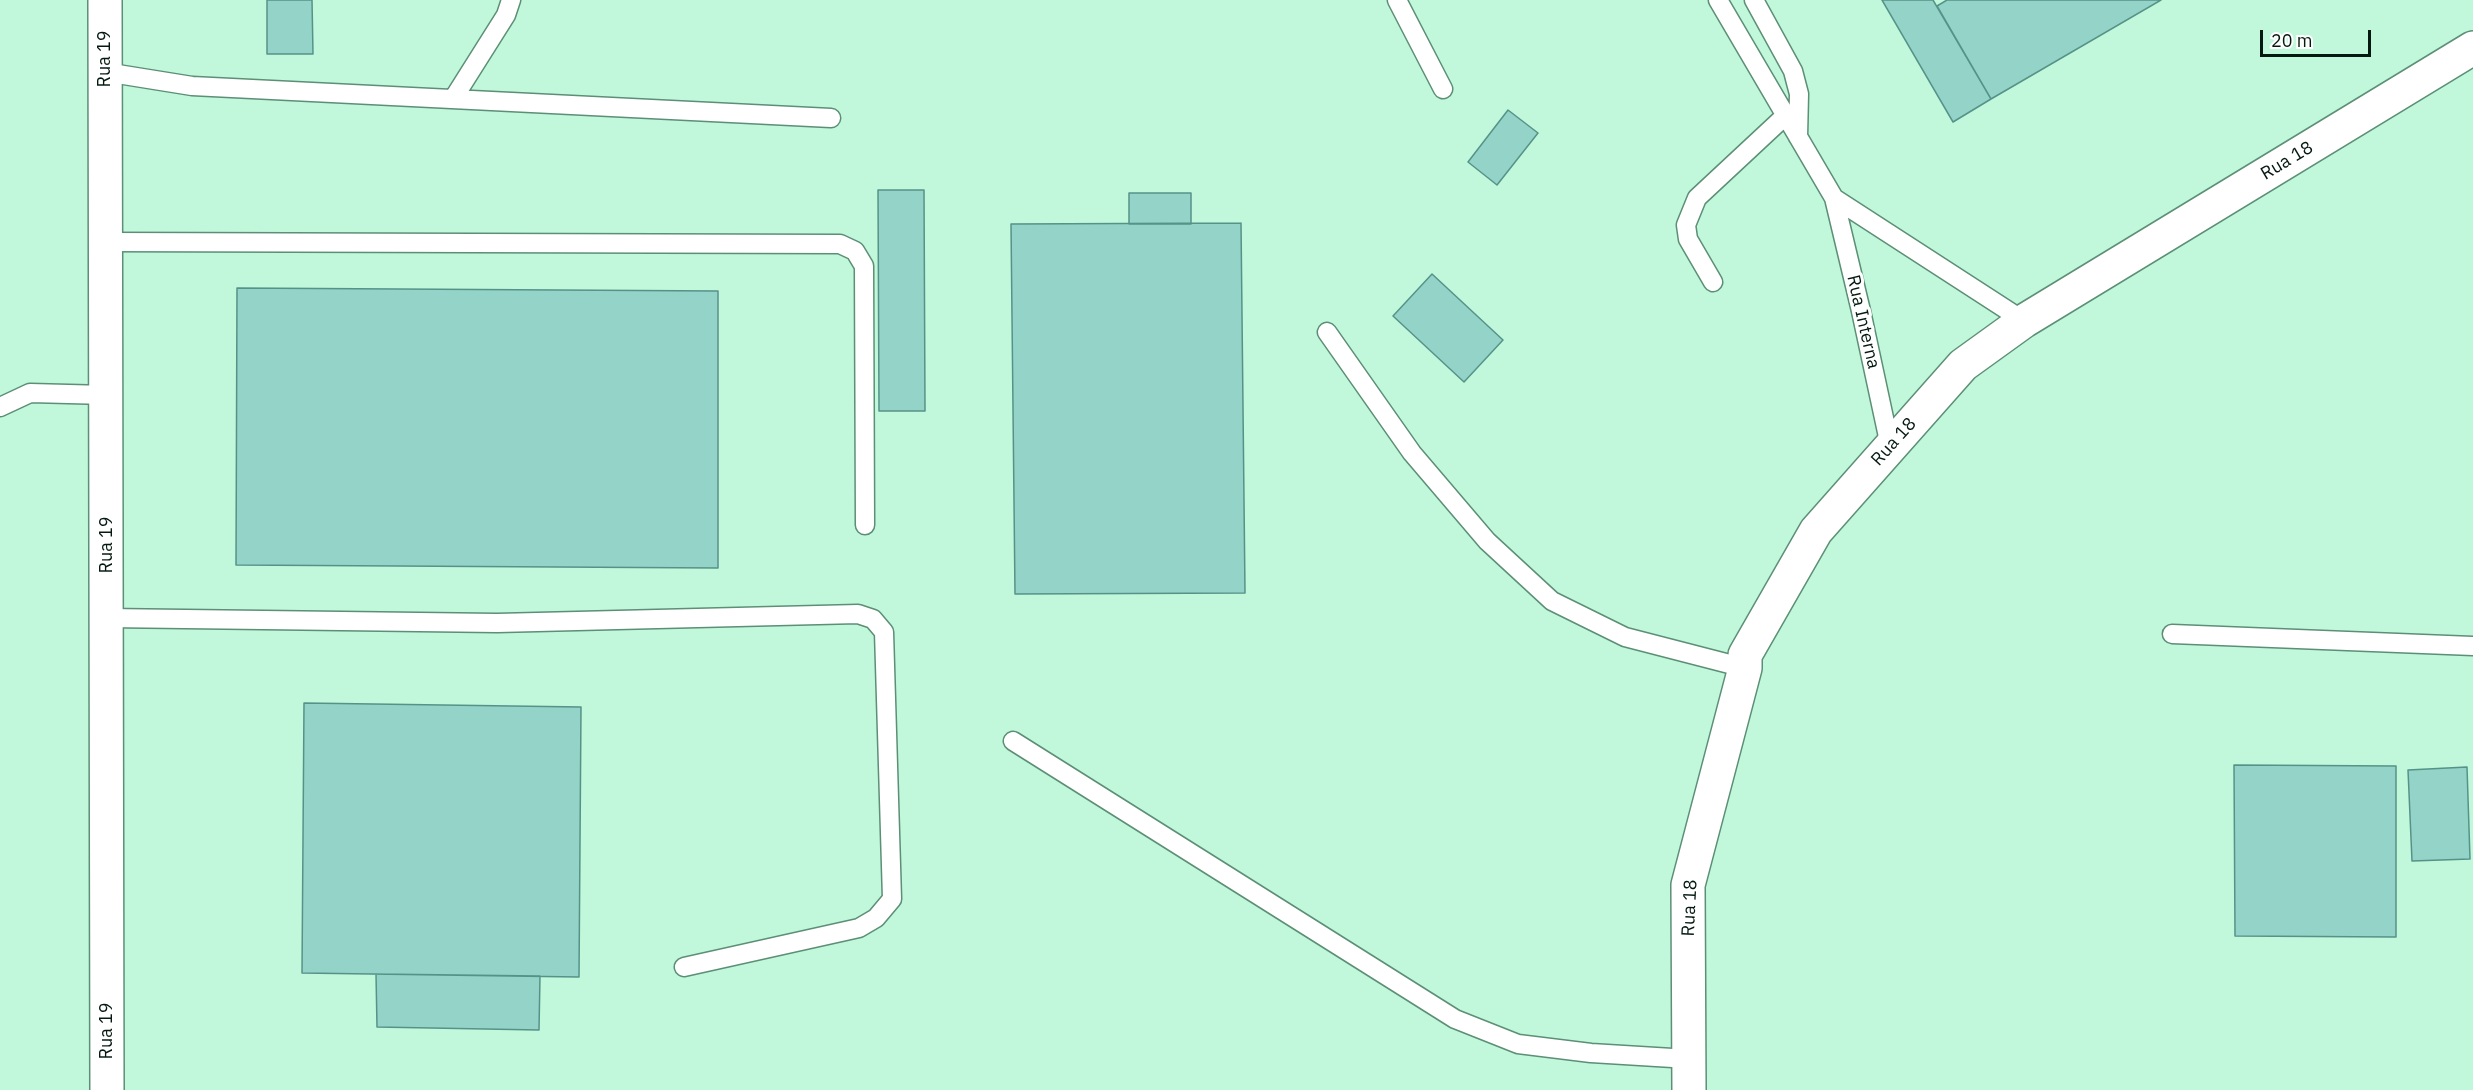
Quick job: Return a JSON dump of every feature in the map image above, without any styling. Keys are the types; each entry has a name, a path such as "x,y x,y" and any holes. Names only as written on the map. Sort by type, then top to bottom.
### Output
{"street":[{"name":"Rua 19","path":"105,0 107,1090"},
{"name":"Rua 18","path":"1689,1075 1688,885 1744,668 1745,655 1816,531 1963,365 2024,321 2473,48"}],"lane":[{"path":"453,99 506,15 511,0"},
{"path":"1397,0 1443,89"},
{"name":"Rua Interna","path":"1718,0 1834,198 1890,446"},
{"path":"1754,0 1793,71 1799,94 1798,137"},
{"path":"105,72 192,86 831,118"},
{"path":"1713,282 1688,239 1686,225 1697,198 1785,116"},
{"name":"Rua Interna","path":"1834,198 2024,321"},
{"path":"106,242 840,244 855,251 864,266 864,525"},
{"path":"1327,332 1412,453 1487,541 1552,600 1625,637 1744,668"},
{"path":"0,407 30,393 107,395"},
{"path":"107,618 497,623 858,614 873,619 884,632 892,899 876,918 859,928 684,968"},
{"path":"2172,634 2473,646"},
{"path":"1013,741 1455,1019 1518,1044 1591,1053 1689,1075"}],"building":[{"path":"267,0 312,0 313,54 267,54"},
{"path":"1882,0 1933,0 1991,99 1953,122"},
{"path":"1947,0 2161,0 1991,99 1937,6"},
{"path":"1508,110 1538,133 1497,185 1468,162"},
{"path":"878,190 924,190 925,411 879,411"},
{"path":"1129,193 1191,193 1191,224 1129,224"},
{"path":"1241,223 1245,593 1015,594 1011,224"},
{"path":"1432,274 1503,340 1464,382 1393,316"},
{"path":"237,288 718,291 718,568 236,565"},
{"path":"304,703 581,707 579,977 302,973"},
{"path":"2234,765 2396,766 2396,937 2235,936"},
{"path":"2467,767 2470,859 2412,861 2408,770"},
{"path":"376,974 540,976 539,1030 377,1027"}]}
